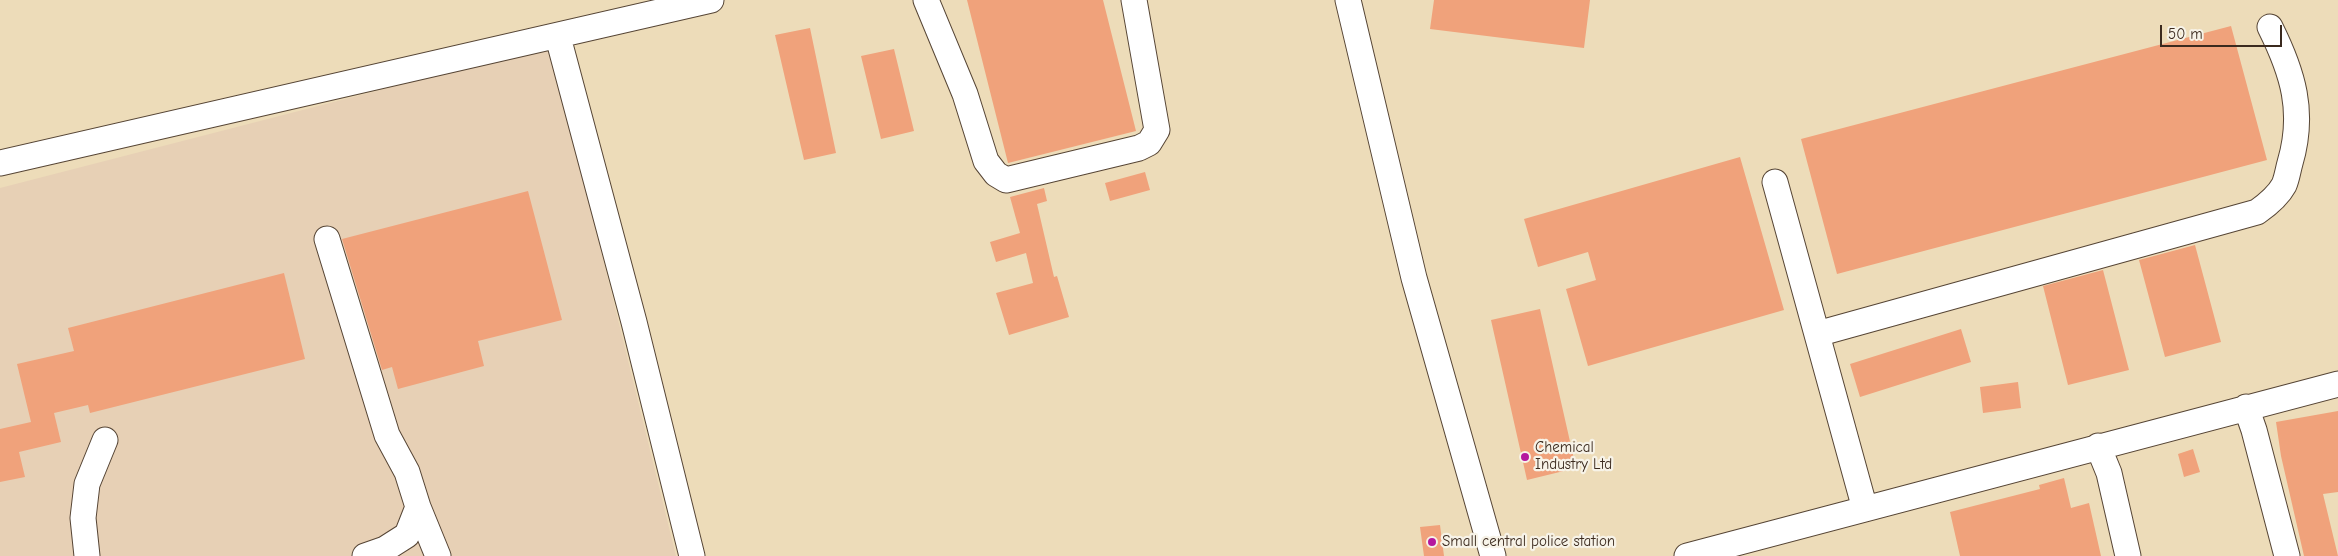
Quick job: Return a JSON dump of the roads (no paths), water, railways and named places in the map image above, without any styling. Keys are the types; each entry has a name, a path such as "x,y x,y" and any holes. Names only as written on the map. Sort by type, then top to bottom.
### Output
{"street":[{"path":"0,163 711,0"},
{"path":"926,0 965,94 986,161 996,174 1006,180 1139,148 1149,143 1157,130 1134,0"},
{"path":"1348,0 1414,278 1493,556"},
{"path":"1817,334 2257,212 2271,201 2284,185 2295,146 2298,112 2293,81 2285,56 2270,27"},
{"path":"558,36 634,322 692,556"},
{"path":"1775,182 1865,509"},
{"path":"327,239 386,436 407,472 418,507 438,556"},
{"path":"1687,556 2338,384"},
{"path":"2246,407 2254,430 2287,556"},
{"path":"87,556 83,518 86,484 105,440"},
{"path":"2098,446 2109,473 2128,556"},
{"path":"365,556 386,549 407,535 418,507"}],"place":[{"name":"Chemical Industry Ltd","path":"1525,457"},
{"name":"Small central police station","path":"1432,542"}]}
